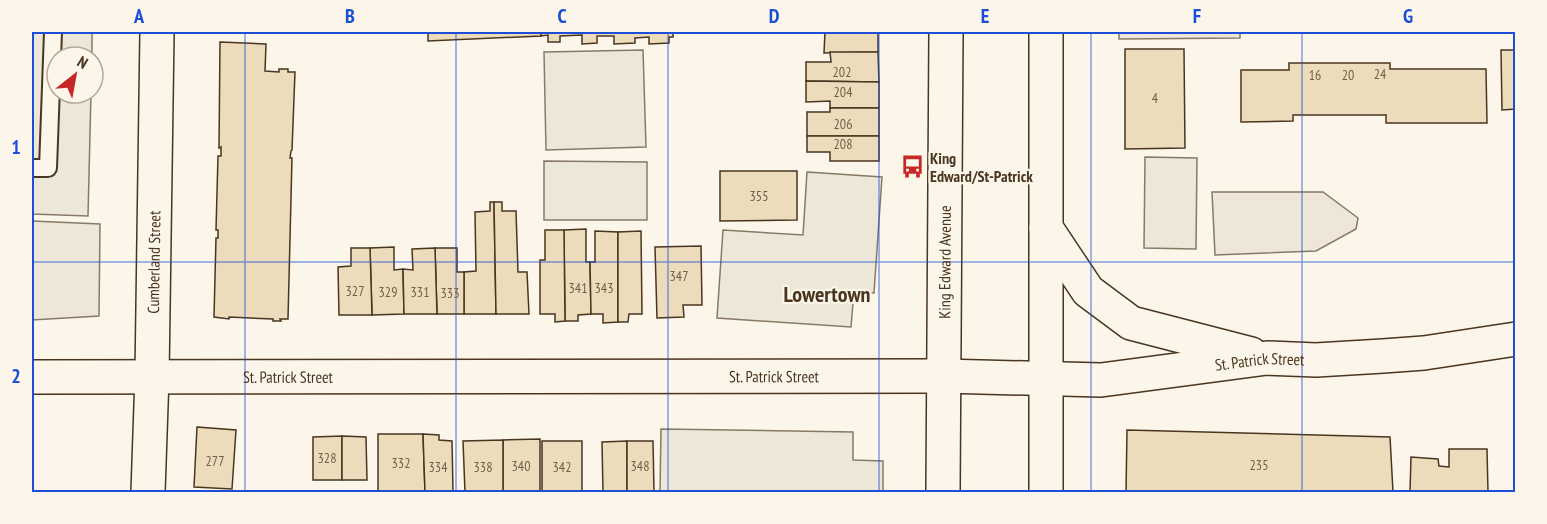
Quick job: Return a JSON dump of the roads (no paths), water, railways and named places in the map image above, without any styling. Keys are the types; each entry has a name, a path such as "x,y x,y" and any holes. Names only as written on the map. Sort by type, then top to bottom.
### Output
{"main road":[{"name":"Cumberland Street","path":"148,492 157,32"},
{"name":"King Edward Avenue","path":"943,492 945,32"},
{"path":"1046,32 1046,492"},
{"path":"1046,228 1088,291 1131,323 1267,358"},
{"name":"St. Patrick Street","path":"32,377 943,376 1101,380 1267,358 1316,360 1424,353 1515,339"}],"lane":[{"path":"32,168 48,168 54,32"}],"place":[{"name":"King Edward/St-Patrick","path":"912,167"}],"district":[{"name":"Lowertown","path":"827,294"}]}
